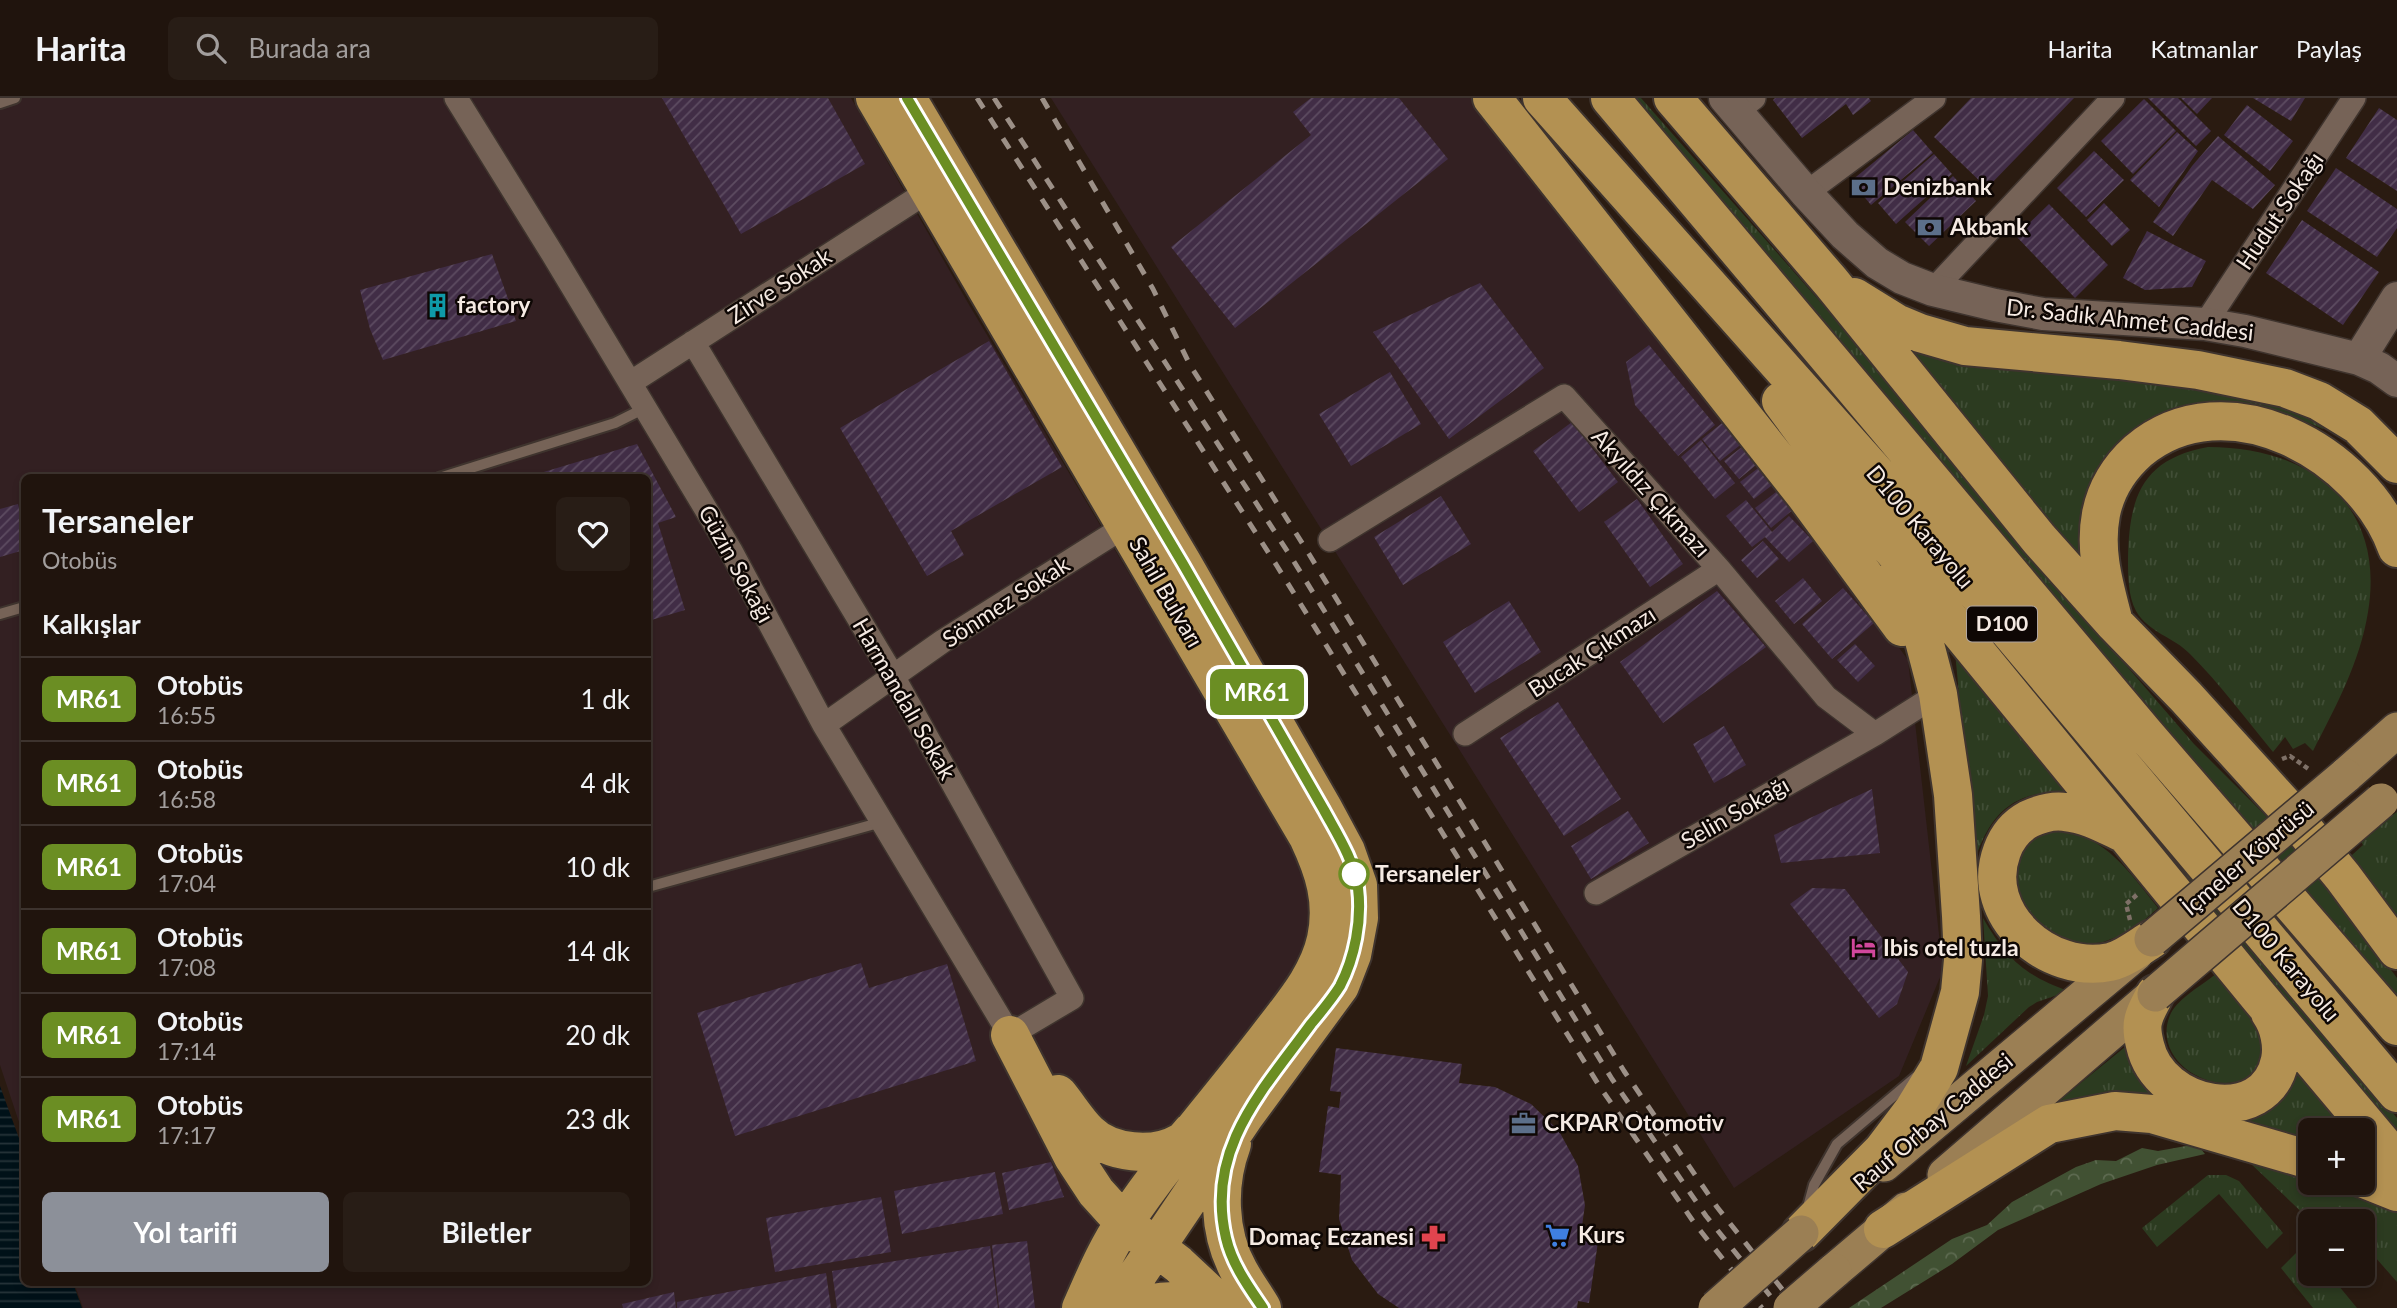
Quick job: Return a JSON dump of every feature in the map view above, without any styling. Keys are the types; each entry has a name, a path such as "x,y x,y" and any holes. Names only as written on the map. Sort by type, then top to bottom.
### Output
{"highway":[{"name":"Sahil Bulvarı","path":"875,98 1308,837 1323,869 1329,903 1326,938 1316,970 1124,1223 1108,1249 1081,1308"},
{"name":"Sahil Bulvarı","path":"907,98 1183,564 1324,810 1346,851 1358,885 1359,918 1352,955 1340,986 1244,1117 1115,1308"},
{"path":"1492,98 1805,495 1896,616 1938,694"},
{"name":"D100 Karayolu","path":"1542,98 1888,487 2397,1093"},
{"name":"D100 Karayolu","path":"1610,98 2136,723 2397,1026"},
{"path":"1673,98 1831,282 2039,539 2275,794 2343,877 2396,949"},
{"path":"1599,163 1878,532 2397,1161"},
{"path":"1831,282 1896,323 1965,346 2198,370 2285,388 2319,401 2358,425 2397,464"},
{"path":"2115,624 2098,552 2101,512 2107,492 2131,458 2155,440 2185,426 2212,422 2235,423 2279,432 2308,445 2331,460 2375,505 2391,531 2397,548"},
{"path":"1801,1233 1883,1150 1914,1109 1939,1068 1960,992 1963,960 1953,795 1938,694 1922,633 1878,532"},
{"path":"2129,836 2079,814 2064,811 2038,815 2017,827 2003,847 1998,861 1998,889 2002,903 2016,927 2038,948 2067,961 2082,964 2113,962 2142,934"},
{"path":"2155,994 2143,1019 2147,1055 2168,1084 2194,1100 2211,1103 2252,1097 2272,1082 2277,1071 2281,1056 2277,1029 2273,1017 2259,997"},
{"path":"1010,1035 1089,1133 1111,1147 1134,1151 1160,1149 1181,1142 1204,1120"},
{"path":"1010,1035 1073,1157 1096,1192 1124,1223 1178,1264 1225,1308"},
{"path":"1883,1229 2049,1124 2097,1113 2132,1111 2152,1114 2298,1157"},
{"path":"1244,1117 1225,1165 1222,1210 1226,1239 1238,1270 1260,1308"},
{"path":"2375,1183 2397,1192"},
{"path":"1124,1223 1141,1207 1154,1204 1178,1214 1260,1308"},
{"path":"1136,1308 1162,1300 1184,1300 1204,1308"}],"main road":[{"name":"Dr. Sadık Ahmet Caddesi","path":"1739,102 1806,193 1877,263 1902,278 1933,290 2043,314 2205,324 2290,341 2359,359 2379,368 2397,381"},
{"path":"2359,359 2397,298"},
{"name":"İçmeler Köprüsü","path":"2142,934 2345,776 2397,730"},
{"name":"İçmeler Köprüsü","path":"2155,994 2391,796"},
{"name":"Rauf Orbay Caddesi","path":"1716,1308 2142,934"},
{"name":"Rauf Orbay Caddesi","path":"1791,1308 2155,994"}],"street":[{"name":"Güzin Sokağı","path":"456,98 731,551 824,725 1010,1035"},
{"path":"1806,193 1934,98"},
{"path":"1933,290 2113,98"},
{"name":"Hudut Sokağı","path":"2205,324 2354,98"},
{"name":"Zirve Sokak","path":"630,383 930,190"},
{"name":"Harmandalı Sokak","path":"693,342 893,676 1072,998 1010,1035"},
{"name":"Akyıldız Çıkmazı","path":"1330,540 1564,396 1719,569 1826,696 1875,734"},
{"path":"1126,524 1150,524 1183,564"},
{"name":"Sönmez Sokak","path":"824,725 943,641 1126,524"},
{"name":"Bucak Çıkmazı","path":"1465,734 1719,569"},
{"path":"1875,734 1938,694"},
{"name":"Selin Sokağı","path":"1596,893 1875,734"}],"lane":[{"path":"0,103 15,98"},
{"path":"452,474 615,423 645,408"},
{"path":"0,614 21,608"},
{"path":"651,886 882,822"},
{"path":"1801,1233 1814,1185 1836,1144 1918,1076 1951,1026"}],"path":[{"path":"2142,891 2126,904 2142,934"}],"shaded area":[{"path":"0,98 851,98 968,303 1150,609 1339,891 1333,953 1076,1308 83,1308 75,1286 651,1286 651,474 21,474 21,1128 0,1065"},
{"path":"1051,98 1474,98 1656,313 1908,660 1943,970 1899,1076 1734,1188"},
{"path":"0,1086 21,1144 21,1286 74,1286 82,1308 0,1308"}],"green space":[{"path":"1633,98 1641,98 1823,305 2029,553 2194,744 2308,858 2397,978 2397,1000"},
{"path":"1904,344 2135,376 2274,403 2326,421 2323,429 2299,419 2260,409 2181,409 2144,422 2117,442 2096,472 2088,491 2080,529 2080,567"},
{"path":"2208,447 2245,450 2278,457 2308,470 2333,489 2352,512 2365,540 2370,574 2364,630 2346,683 2313,751 2305,743 2293,749 2285,737 2273,752 2201,665 2184,648 2148,625 2133,605 2128,559 2136,499 2154,471 2186,453"},
{"path":"1975,638 1993,640 2397,1118 2397,1138"},
{"path":"1955,652 2075,792 2038,794 2010,805 1990,827 1975,860"},
{"path":"2397,812 2397,929 2349,871 2351,856 2363,845 2359,837"},
{"path":"2059,830 2090,840 2116,858 2158,908 2140,924 2103,942 2075,946 2046,934 2019,902 2014,867 2027,843 2036,835"},
{"path":"1983,918 2000,944 2018,964 2040,979 2069,991 2029,1007 1966,1066 1988,996"},
{"path":"2216,974 2261,1029 2265,1061 2239,1081 2210,1081 2196,1075 2174,1056 2168,1043 2167,1028 2175,1007"},
{"path":"2130,1043 2169,1102 2117,1093 2056,1103"},
{"path":"2302,1060 2352,1118 2298,1118 2298,1142 2222,1118"},
{"path":"2197,1144 2205,1154 2157,1165 2101,1184 1998,1230 1952,1264 1881,1308 1849,1308 1952,1239 1987,1225 2012,1202 2076,1167 2096,1160 2116,1161 2142,1148 2158,1151"},
{"path":"2249,1162 2298,1172 2298,1195 2375,1195 2397,1205 2397,1282 2375,1257 2375,1209 2298,1209"},
{"path":"2208,1175 2226,1175 2239,1181 2283,1233 2267,1249 2219,1194 2157,1247 2142,1228"},
{"path":"2297,1252 2298,1286 2339,1286 2357,1308 2313,1308 2281,1268"}],"building":[{"path":"662,98 828,98 865,164 741,234"},
{"path":"1311,98 1399,98 1448,159 1235,328 1171,247 1311,135 1293,112"},
{"path":"1869,98 1871,101 1853,115 1846,104 1802,138 1773,100"},
{"path":"1971,98 2074,98 1987,188 1934,137"},
{"path":"2148,98 2178,98 2211,131 2196,146"},
{"path":"2181,98 2212,98 2197,114"},
{"path":"2253,98 2305,98 2291,121"},
{"path":"2144,99 2176,131 2133,174 2101,141"},
{"path":"2247,105 2293,141 2270,171 2224,135"},
{"path":"2379,108 2397,120 2397,191 2346,158"},
{"path":"1913,130 1933,153 1871,205 1851,181"},
{"path":"2177,132 2198,151 2159,207 2130,180"},
{"path":"2218,136 2275,185 2253,209 2212,180 2173,236 2153,222 2192,166"},
{"path":"2094,151 2124,180 2086,217 2057,188"},
{"path":"1934,154 1952,174 1896,224 1878,203"},
{"path":"2336,168 2397,209 2397,228 2377,257 2307,211"},
{"path":"1953,176 1976,201 1929,246 1905,222"},
{"path":"2104,203 2130,230 2112,246 2087,220"},
{"path":"2049,204 2108,265 2075,298 2016,236"},
{"path":"2302,220 2379,272 2343,325 2266,273"},
{"path":"2147,231 2206,261 2192,287 2145,290 2123,278"},
{"name":"factory","path":"492,254 516,321 383,360 370,329 360,290"},
{"path":"1480,283 1544,368 1449,439 1373,332"},
{"path":"989,341 1062,467 951,531 964,555 927,576 840,428"},
{"path":"1649,345 1715,425 1678,456 1635,405 1626,362"},
{"path":"1390,372 1421,424 1351,466 1319,414"},
{"path":"1726,420 1744,442 1720,461 1702,439"},
{"path":"1572,422 1618,482 1579,512 1533,451"},
{"path":"1701,440 1735,483 1715,499 1681,457"},
{"path":"1747,443 1761,461 1739,479 1724,461"},
{"path":"637,444 676,517 658,523 685,610 651,620 651,474 537,474"},
{"path":"1761,466 1775,483 1754,499 1740,482"},
{"path":"1780,489 1795,508 1771,528 1755,508"},
{"path":"1441,496 1471,544 1403,585 1374,537"},
{"path":"1637,499 1683,564 1650,587 1604,522"},
{"path":"1746,500 1772,532 1789,516 1813,541 1789,562 1765,537 1752,547 1726,516"},
{"path":"18,504 21,516 21,551 0,557 0,509"},
{"path":"1763,541 1779,559 1757,578 1741,560"},
{"path":"1803,578 1822,601 1794,624 1775,601"},
{"path":"1843,588 1874,623 1832,659 1802,624"},
{"path":"1717,591 1766,647 1663,723 1620,662"},
{"path":"1509,601 1541,652 1475,693 1443,642"},
{"path":"1855,644 1875,666 1858,682 1837,660"},
{"path":"1558,702 1621,799 1564,836 1500,738"},
{"path":"1724,726 1746,765 1714,783 1693,744"},
{"path":"1872,789 1880,853 1781,863 1774,835"},
{"path":"1628,811 1649,843 1591,879 1571,846"},
{"path":"1812,888 1845,889 1908,972 1897,1004 1879,1018 1790,904"},
{"path":"861,963 869,988 947,964 976,1061 735,1136 697,1013"},
{"path":"1336,1048 1462,1064 1459,1083 1495,1087 1531,1104 1559,1131 1578,1166 1585,1205 1581,1233 1599,1235 1589,1303 1578,1301 1577,1308 1399,1308 1378,1294 1352,1260 1339,1219 1341,1175 1319,1172 1328,1106 1339,1108 1341,1092 1330,1091"},
{"path":"1051,1162 1064,1197 1009,1210 1002,1173"},
{"path":"995,1172 1003,1214 902,1234 894,1191"},
{"path":"881,1197 891,1252 775,1272 766,1218"},
{"path":"1027,1241 1035,1308 999,1308 992,1245"},
{"path":"990,1246 998,1308 837,1308 832,1271"},
{"path":"826,1273 831,1308 677,1308 677,1302"},
{"path":"674,1292 676,1308 623,1308 622,1304"}],"railway":[{"path":"977,98 1277,566 1600,1087 1695,1224 1762,1308"},
{"path":"994,98 1293,560 1612,1079 1706,1216 1780,1308"},
{"path":"1042,98 1153,289 1190,365 1309,554 1624,1071 1717,1207 1797,1308"}],"bus line":[{"name":"MR61","path":"907,98 1183,564 1324,810 1346,851 1358,885 1359,918 1352,955 1340,986 1244,1117 1225,1165 1222,1210 1226,1239 1238,1270 1263,1308"}],"place":[{"name":"Denizbank","path":"1863,187"},
{"name":"Akbank","path":"1930,227"},
{"name":"factory","path":"437,305"},
{"name":"Tersaneler","path":"1354,874"},
{"name":"Ibis otel tuzla","path":"1863,948"},
{"name":"CKPAR Otomotiv","path":"1524,1123"},
{"name":"Kurs","path":"1558,1235"},
{"name":"Domaç Eczanesi","path":"1434,1237"}]}
